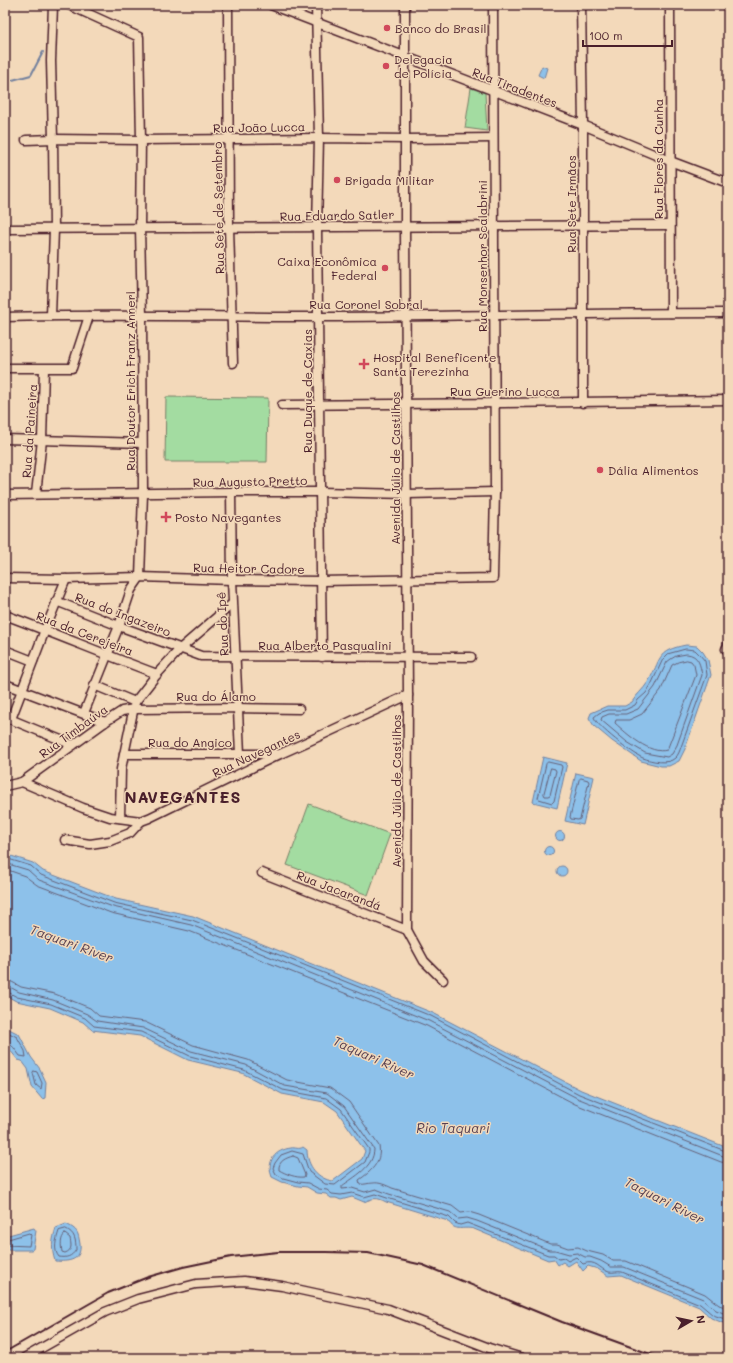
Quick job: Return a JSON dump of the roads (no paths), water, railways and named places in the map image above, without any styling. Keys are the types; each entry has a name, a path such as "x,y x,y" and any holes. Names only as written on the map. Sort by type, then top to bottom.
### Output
{"street":[{"path":"51,316 54,229 51,61 53,5"},
{"name":"Rua Doutor Erich Franz Annerl","path":"68,5 139,37 143,494 140,577 131,590 84,713"},
{"name":"Rua Sete de Setembro","path":"228,5 229,227 233,363"},
{"name":"Rua Tiradentes","path":"271,5 728,183"},
{"name":"Rua Duque de Caxias","path":"316,5 319,138 317,228 322,657"},
{"name":"Avenida Júlio de Castilhos","path":"406,5 405,226 408,494 407,930"},
{"name":"Rua Monsenhor Scalabrini","path":"493,5 492,91 495,404 493,578"},
{"name":"Rua Sete Irmãos","path":"581,5 583,126 583,403"},
{"name":"Rua Flores da Cunha","path":"670,5 670,313"},
{"name":"Rua João Lucca","path":"26,140 493,138"},
{"name":"Rua Eduardo Satler","path":"5,229 669,225"},
{"name":"Rua Coronel Sobral","path":"5,317 318,317 582,313 728,313"},
{"path":"5,368 72,368 89,316"},
{"name":"Rua da Paineira","path":"36,494 42,440 44,369"},
{"name":"Rua Guerino Lucca","path":"282,405 407,403 495,404 728,400"},
{"path":"5,439 142,443"},
{"name":"Rua Augusto Pretto","path":"5,495 231,492 408,494 495,492"},
{"name":"Rua do Ipê","path":"231,492 232,604 240,754"},
{"name":"Rua Heitor Cadore","path":"5,578 66,579 140,577 321,581 493,578"},
{"path":"66,579 56,601 23,690 8,718 73,745"},
{"name":"Rua do Ingazeiro","path":"56,601 180,649"},
{"path":"120,818 121,769 134,705 157,674 180,649 232,604"},
{"name":"Rua da Cerejeira","path":"5,615 106,656 157,674"},
{"name":"Rua Alberto Pasqualini","path":"180,649 201,656 408,658 471,657"},
{"path":"5,650 33,661"},
{"path":"5,684 105,722"},
{"path":"94,685 134,705"},
{"name":"Rua Navegantes","path":"140,821 408,695"},
{"name":"Rua do Álamo","path":"134,705 299,709"},
{"name":"Rua Timbaúva","path":"5,786 22,782 105,722 134,705"},
{"name":"Rua do Angico","path":"124,754 280,754"},
{"path":"22,782 83,808 110,817 140,821"},
{"path":"65,840 90,844 110,841 130,833 140,821"},
{"name":"Rua Jacarandá","path":"262,873 407,930"},
{"path":"407,930 424,961 442,980"},
{"path":"24,1358 105,1312 138,1299 196,1284 244,1281 282,1286 388,1309 489,1348 522,1358"}],"water":[{"path":"542,66 547,68 544,78 538,75"},
{"path":"686,645 697,646 703,652 708,660 711,675 685,749 679,761 669,766 661,766 641,761 612,741 594,726 589,718 591,713 607,706 625,706 632,702 648,682 664,653 676,647"},
{"path":"543,757 567,763 557,808 533,802"},
{"path":"576,773 594,777 583,825 565,821"},
{"path":"558,832 562,832 564,836 562,840 558,840 556,838 556,834"},
{"path":"549,846 554,851 549,856 544,851"},
{"name":"Rio Taquari","path":"5,854 33,863 43,871 116,899 193,916 433,1013 581,1090 728,1148 728,1325 711,1318 699,1307 621,1275 608,1276 598,1269 588,1266 583,1271 576,1261 568,1266 563,1262 558,1265 554,1259 548,1260 474,1229 457,1228 451,1225 448,1221 380,1199 373,1199 364,1202 352,1197 341,1200 331,1198 326,1194 317,1193 307,1187 282,1182 272,1177 270,1171 271,1161 276,1154 285,1149 303,1147 307,1150 309,1161 314,1171 323,1178 333,1181 362,1159 365,1151 337,1111 324,1102 282,1094 242,1073 188,1060 140,1036 92,1030 83,1022 50,1008 16,1001 5,995"},
{"path":"560,866 564,866 567,871 564,876 560,876 557,873 557,869"},
{"path":"5,1020 7,1028 19,1034 31,1057 40,1069 46,1082 45,1098 42,1099 32,1087 28,1069 22,1061 18,1060 5,1044"},
{"path":"66,1224 73,1228 78,1234 80,1244 79,1254 69,1261 55,1261 53,1241 56,1228"},
{"path":"34,1228 36,1231 33,1249 8,1250 5,1248 5,1236"}],"waterway":[{"path":"5,82 31,75 43,52"}],"railway":[{"path":"5,1352 108,1293 148,1277 183,1267 231,1257 278,1252 326,1252 368,1253 423,1265 562,1322 661,1358"}],"place":[{"name":"Banco do Brasil","path":"387,28"},
{"name":"Delegacia de Polícia","path":"386,66"},
{"name":"Brigada Militar","path":"337,180"},
{"name":"Caixa Econômica Federal","path":"385,268"},
{"name":"Hospital Beneficente Santa Terezinha","path":"364,364"},
{"name":"Dália Alimentos","path":"600,470"},
{"name":"Posto Navegantes","path":"166,517"}],"district":[{"name":"NAVEGANTES","path":"183,796"}],"water label":[{"name":"Taquari River","path":"72,943"},
{"name":"Taquari River","path":"374,1057"},
{"name":"Taquari River","path":"665,1200"}]}
